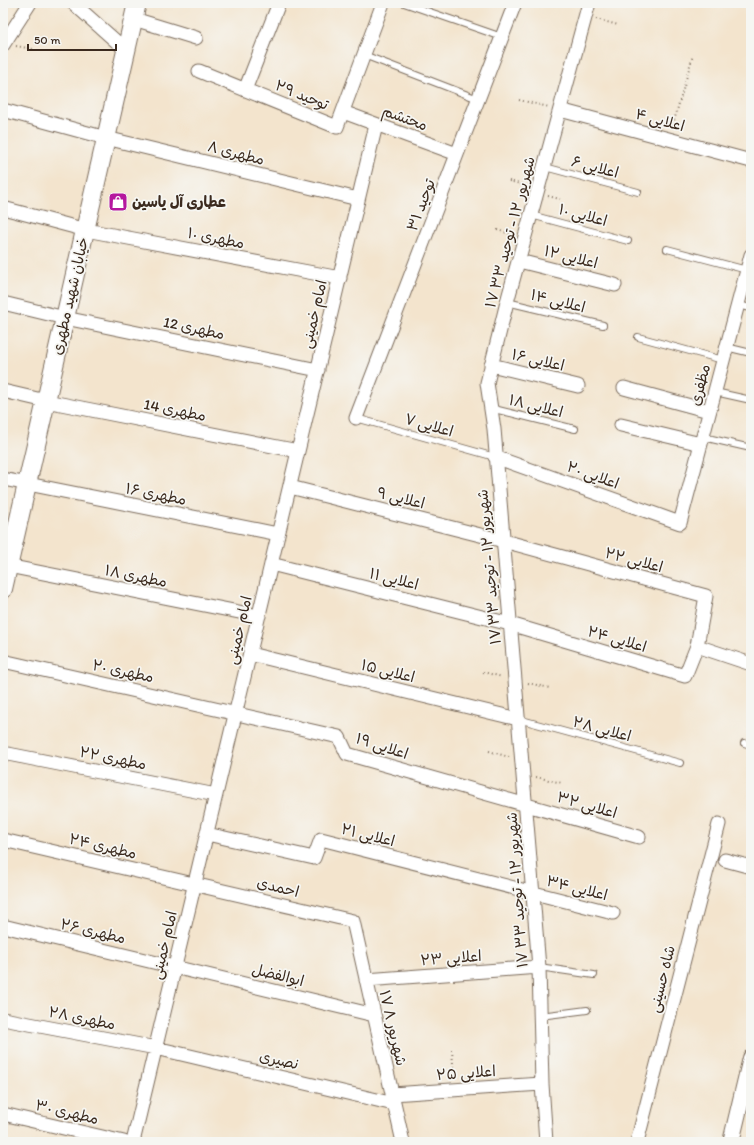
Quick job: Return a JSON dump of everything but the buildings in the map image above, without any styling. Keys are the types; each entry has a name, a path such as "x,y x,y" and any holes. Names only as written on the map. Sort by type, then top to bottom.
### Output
{"main road":[{"name":"خیابان شهید مطهری","path":"3,589 5,566 28,485 135,11"}],"street":[{"path":"3,45 30,3"},
{"path":"73,3 127,51"},
{"path":"245,90 279,3"},
{"name":"توحید ۲۹","path":"199,71 337,127 383,3"},
{"name":"توحید ۳۱","path":"356,418 516,3"},
{"name":"۱۷ شهریور ۱۲ - توحید ۳۳","path":"546,1142 542,1084 539,967 523,768 514,680 504,541 495,457 494,430 487,383 507,302 589,3"},
{"path":"135,11 196,38"},
{"name":"مطهری ۸","path":"3,110 106,138 358,199"},
{"name":"اعلایی ۴","path":"560,110 751,161"},
{"name":"محتشم","path":"343,112 457,154"},
{"name":"امام خمینی","path":"133,1142 376,124"},
{"name":"مطهری ۱۰","path":"3,208 86,230 340,278"},
{"name":"مظفری","path":"680,523 726,347 747,278 751,255"},
{"name":"اعلایی ۱۲","path":"519,261 615,285"},
{"name":"مطهری 12","path":"3,303 65,318 318,370"},
{"name":"اعلایی ۱۶","path":"491,365 578,386"},
{"path":"624,388 710,411"},
{"name":"مطهری 14","path":"3,391 46,401 298,451"},
{"path":"620,425 702,440"},
{"name":"اعلایی ۲۰","path":"495,457 680,523"},
{"name":"مطهری ۱۶","path":"3,479 278,534"},
{"name":"اعلایی ۹","path":"290,487 504,541"},
{"name":"اعلایی ۲۲","path":"504,541 706,596 697,646"},
{"name":"اعلایی ۱۱","path":"271,564 510,624"},
{"name":"مطهری ۱۸","path":"5,566 259,616"},
{"name":"اعلایی ۲۴","path":"510,624 685,676 697,646"},
{"path":"697,646 751,664"},
{"name":"اعلایی ۱۵","path":"250,654 518,719"},
{"name":"مطهری ۲۰","path":"3,661 236,712"},
{"name":"اعلایی ۱۹","path":"236,712 339,737 347,754 526,804"},
{"name":"مطهری ۲۲","path":"3,753 216,795"},
{"name":"اعلایی ۳۲","path":"526,804 639,837"},
{"name":"شاه حسینی","path":"637,1142 719,824"},
{"name":"اعلایی ۲۱","path":"207,834 314,858 321,839 533,893"},
{"name":"مطهری ۲۴","path":"3,840 195,883"},
{"path":"725,860 751,867"},
{"name":"احمدی","path":"195,883 353,921"},
{"name":"اعلایی ۳۴","path":"533,893 613,913"},
{"name":"۱۷ شهریور ۸","path":"353,921 403,1142"},
{"name":"مطهری ۲۶","path":"3,926 175,967"},
{"name":"ابوالفضل","path":"175,967 374,1015"},
{"name":"اعلایی ۲۳","path":"366,980 539,967"},
{"name":"مطهری ۲۸","path":"3,1019 156,1048"},
{"name":"نصیری","path":"156,1048 393,1099"},
{"path":"730,1142 751,1058"},
{"name":"اعلایی ۲۵","path":"393,1099 455,1090 542,1084"},
{"name":"مطهری ۳۰","path":"3,1114 124,1142"}],"lane":[{"path":"404,3 502,37"},
{"path":"364,55 478,100"},
{"name":"اعلایی ۶","path":"544,167 638,192"},
{"name":"اعلایی ۱۰","path":"531,215 628,241"},
{"path":"667,249 747,278"},
{"name":"اعلایی ۱۴","path":"507,302 603,325"},
{"path":"738,305 751,308"},
{"path":"638,337 723,360"},
{"path":"726,347 751,353"},
{"path":"715,392 751,400"},
{"name":"اعلایی ۱۸","path":"490,408 575,429"},
{"name":"اعلایی ۷","path":"356,418 495,457"},
{"path":"702,440 751,448"},
{"name":"اعلایی ۲۸","path":"518,719 680,763"},
{"path":"744,743 751,745"},
{"path":"539,967 594,975"},
{"path":"540,1016 587,1010"}],"path":[{"path":"585,16 618,25"},
{"path":"669,139 693,55"},
{"path":"519,100 560,110"},
{"path":"509,181 539,188"},
{"path":"497,230 525,238"},
{"path":"483,672 550,688"},
{"path":"489,752 523,768 562,783"},
{"path":"452,1050 455,1090"}],"place":[{"name":"عطاری آل یاسین","path":"118,202"}]}
